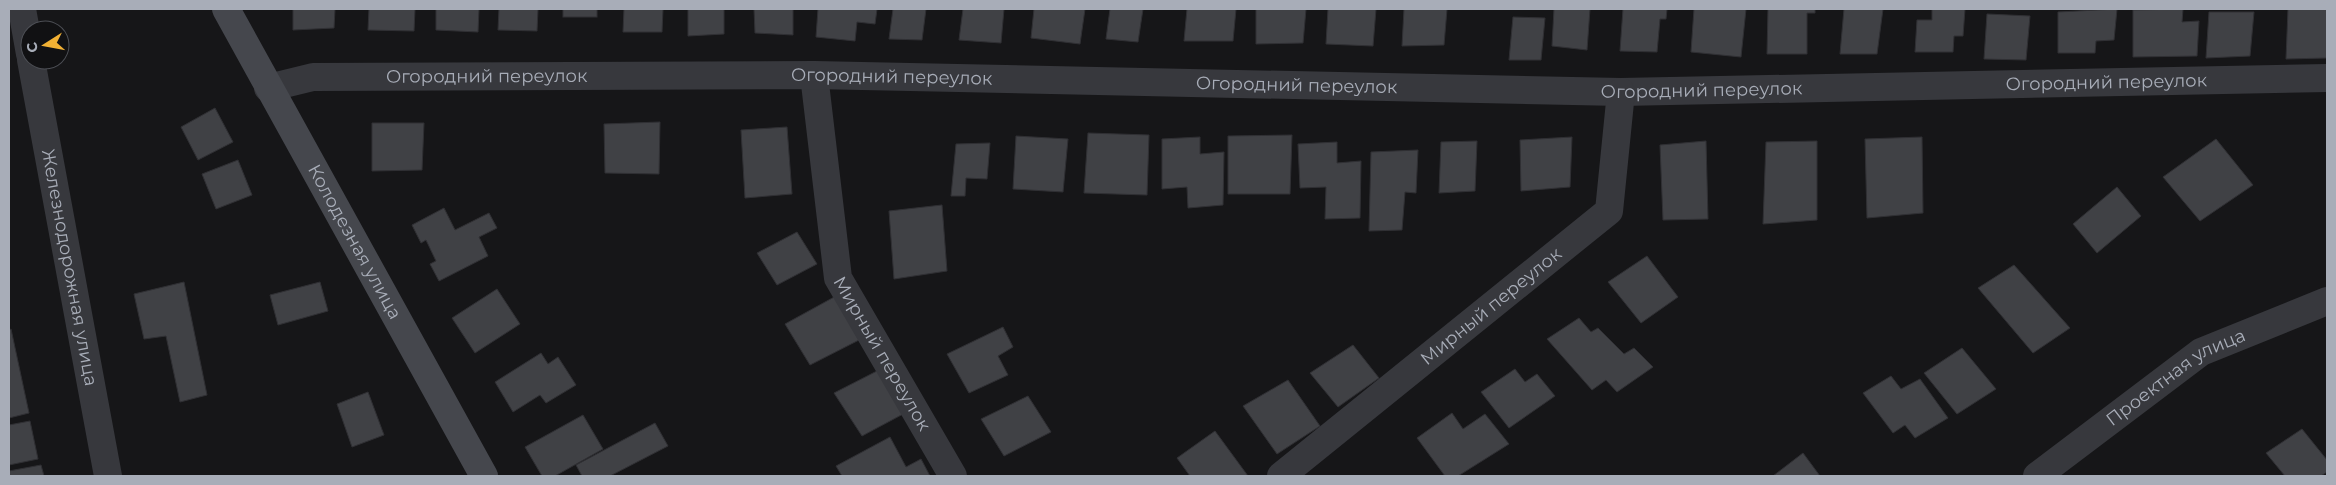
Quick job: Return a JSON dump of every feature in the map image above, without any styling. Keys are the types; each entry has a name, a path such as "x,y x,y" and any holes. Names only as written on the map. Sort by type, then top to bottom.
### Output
{"main road":[{"name":"Колодезная улица","path":"226,9 484,476"}],"street":[{"name":"Железнодорожная улица","path":"33,70 108,476"},
{"name":"Огородний переулок","path":"268,88 313,77 814,76 1621,92 2327,78"},
{"name":"Мирный переулок","path":"814,76 838,278 953,476"},
{"name":"Мирный переулок","path":"1281,476 1609,211 1621,92"},
{"name":"Проектная улица","path":"2037,476 2201,352 2327,301"}],"building":[{"path":"293,9 335,9 334,28 293,30"},
{"path":"369,9 415,9 414,31 368,30"},
{"path":"436,9 479,9 478,32 436,30"},
{"path":"499,9 538,9 537,31 498,30"},
{"path":"563,9 597,9 597,17 563,17"},
{"path":"624,9 663,9 662,32 623,32"},
{"path":"688,9 724,9 724,34 688,36"},
{"path":"754,9 793,9 793,35 755,33"},
{"path":"818,9 877,9 875,24 857,22 855,41 816,37"},
{"path":"893,9 926,9 922,40 889,39"},
{"path":"963,9 1004,9 1001,43 959,40"},
{"path":"1034,9 1085,9 1080,44 1031,38"},
{"path":"1110,9 1143,9 1138,42 1106,39"},
{"path":"1187,9 1236,9 1233,41 1184,41"},
{"path":"1256,9 1306,9 1303,43 1256,44"},
{"path":"1328,9 1376,9 1373,46 1326,44"},
{"path":"1404,9 1447,9 1444,45 1402,46"},
{"path":"1554,9 1590,9 1587,50 1552,46"},
{"path":"1623,9 1667,9 1666,19 1660,19 1657,52 1620,51"},
{"path":"1694,9 1746,9 1741,57 1691,52"},
{"path":"1768,9 1815,9 1815,13 1807,13 1807,54 1767,54"},
{"path":"1844,9 1883,9 1877,54 1840,54"},
{"path":"1932,9 1965,9 1963,36 1954,36 1953,52 1915,52 1917,20 1932,20"},
{"path":"2117,9 2114,40 2096,41 2095,53 2058,53 2058,12"},
{"path":"2183,9 2182,22 2199,21 2197,56 2133,57 2133,10"},
{"path":"2288,9 2327,9 2327,58 2286,59"},
{"path":"2209,12 2254,12 2250,56 2206,58"},
{"path":"1987,14 2030,16 2026,60 1984,59"},
{"path":"1513,17 1545,18 1541,60 1509,60"},
{"path":"215,108 233,142 198,160 181,127"},
{"path":"660,122 659,174 605,173 604,124"},
{"path":"372,123 424,123 422,170 372,171"},
{"path":"787,127 792,194 745,198 741,130"},
{"path":"1088,133 1149,135 1147,195 1084,193"},
{"path":"1292,135 1290,194 1228,194 1228,136"},
{"path":"1016,136 1068,139 1063,192 1013,189"},
{"path":"1200,137 1200,154 1224,152 1223,205 1188,208 1187,187 1162,189 1162,139"},
{"path":"1572,137 1570,187 1521,191 1520,140"},
{"path":"1922,137 1923,213 1867,218 1865,139"},
{"path":"2216,139 2253,185 2200,221 2163,177"},
{"path":"1477,141 1475,191 1439,193 1441,142"},
{"path":"1706,141 1708,219 1663,220 1660,145"},
{"path":"1817,141 1817,220 1763,224 1766,142"},
{"path":"1337,142 1337,163 1361,161 1360,218 1325,219 1326,187 1300,188 1298,144"},
{"path":"990,143 987,179 966,178 965,196 951,196 956,144"},
{"path":"1418,150 1416,193 1405,192 1402,230 1369,231 1371,152"},
{"path":"238,160 252,195 216,209 202,174"},
{"path":"2117,187 2141,216 2097,253 2073,224"},
{"path":"942,205 947,271 894,279 889,211"},
{"path":"444,208 455,230 489,213 497,228 479,237 488,256 439,281 430,264 436,261 426,240 421,243 412,225"},
{"path":"797,232 817,264 777,285 757,253"},
{"path":"1647,256 1678,297 1641,323 1608,282"},
{"path":"2014,265 2070,328 2033,353 1978,288"},
{"path":"184,282 207,395 180,402 166,336 144,339 134,294"},
{"path":"320,282 328,311 278,325 270,295"},
{"path":"497,289 520,324 475,353 452,318"},
{"path":"836,296 859,340 810,365 785,324"},
{"path":"1579,318 1591,332 1598,328 1624,354 1634,348 1653,367 1617,392 1606,380 1592,390 1547,339"},
{"path":"1003,327 1013,347 998,356 1008,375 969,393 947,354"},
{"path":"11,329 29,413 9,418 9,330"},
{"path":"1353,345 1379,378 1338,407 1310,373"},
{"path":"1962,348 1996,389 1957,414 1924,373"},
{"path":"541,353 548,364 558,357 576,385 546,403 540,395 513,412 495,382"},
{"path":"1515,369 1525,382 1537,374 1555,396 1509,428 1481,392"},
{"path":"877,371 905,413 862,436 834,393"},
{"path":"1891,376 1901,389 1920,379 1948,418 1915,438 1905,425 1893,433 1863,393"},
{"path":"1288,380 1320,426 1277,454 1243,406"},
{"path":"368,392 384,435 352,447 337,404"},
{"path":"1028,396 1051,432 1004,456 981,419"},
{"path":"1452,413 1463,429 1485,414 1509,444 1458,476 1445,476 1417,438"},
{"path":"583,415 603,449 555,476 542,476 525,447"},
{"path":"30,421 38,459 9,465 9,425"},
{"path":"655,423 668,446 610,476 582,476 576,465"},
{"path":"2302,429 2327,460 2327,472 2321,476 2285,476 2266,453"},
{"path":"1215,431 1248,476 1190,476 1177,458"},
{"path":"890,437 906,467 921,459 930,476 842,476 836,466"},
{"path":"1803,453 1820,476 1773,476"},
{"path":"41,465 44,476 9,476 9,471"}]}
